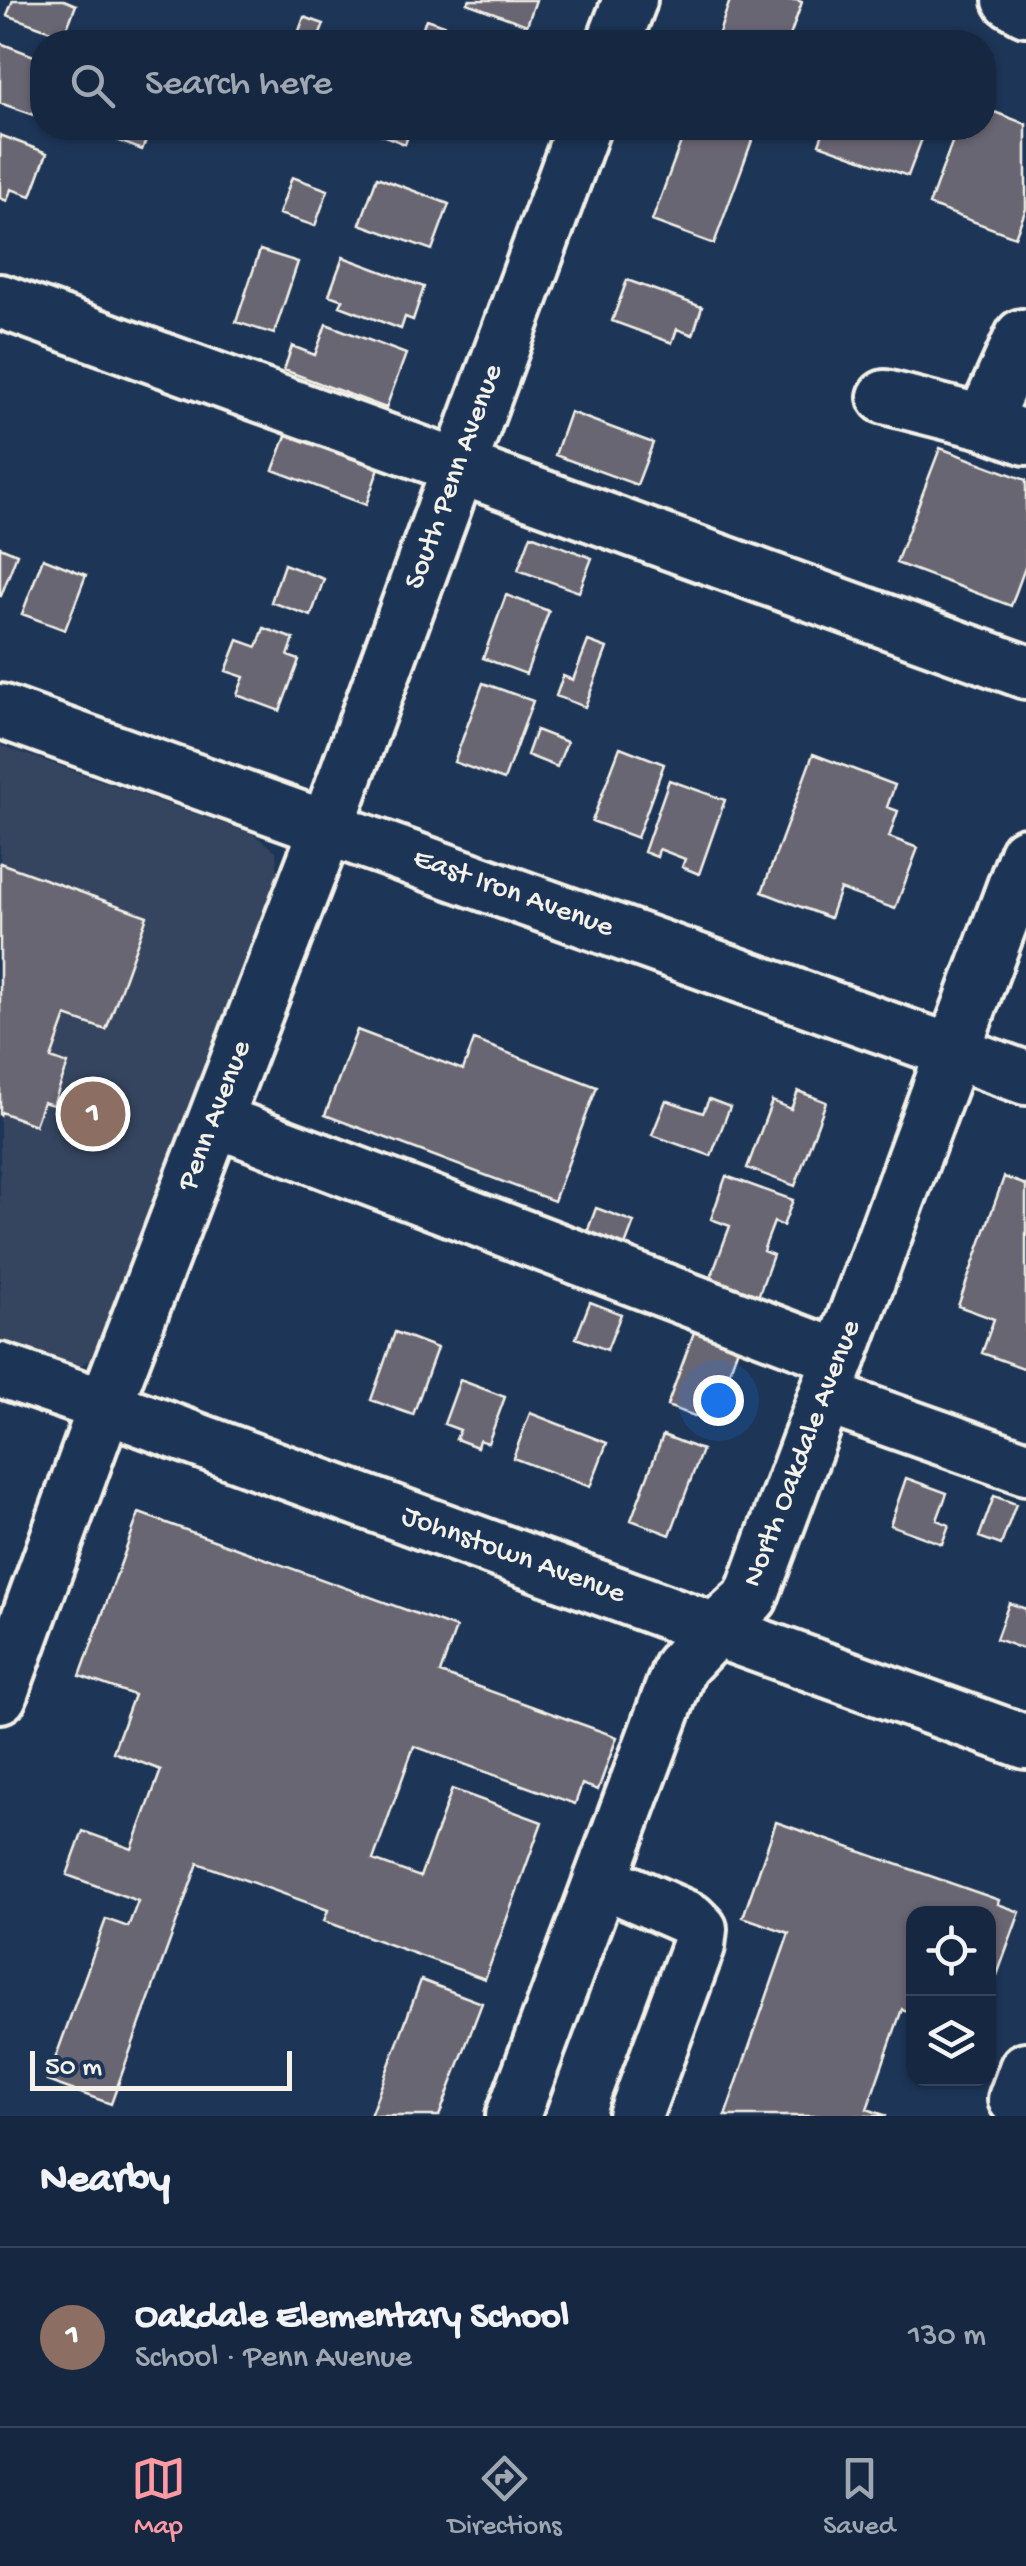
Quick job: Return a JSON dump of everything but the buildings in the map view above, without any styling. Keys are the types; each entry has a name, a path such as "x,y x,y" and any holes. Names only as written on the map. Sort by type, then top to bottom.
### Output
{"street":[{"path":"619,30 630,0"},
{"path":"1010,0 1026,9"},
{"name":"South Penn Avenue","path":"327,827 579,140"},
{"path":"0,301 1026,672"},
{"path":"885,397 1004,430 1022,336 1026,337"},
{"name":"East Iron Avenue","path":"0,711 1026,1078"},
{"name":"Penn Avenue","path":"0,1696 105,1406 327,827"},
{"name":"North Oakdale Avenue","path":"513,2116 680,1667 751,1597 1026,854"},
{"path":"215,1120 832,1377 1026,1468"},
{"name":"Johnstown Avenue","path":"0,1370 1026,1742"},
{"path":"601,1880 690,1920 700,1929 698,1946 635,2116"},
{"path":"1026,2069 1015,2099 1026,2111"}],"shaded area":[{"path":"0,745 253,834 276,851 278,880 91,1359 71,1372 0,1349"}],"place":[{"name":"Oakdale Elementary School","path":"93,1114"}]}
